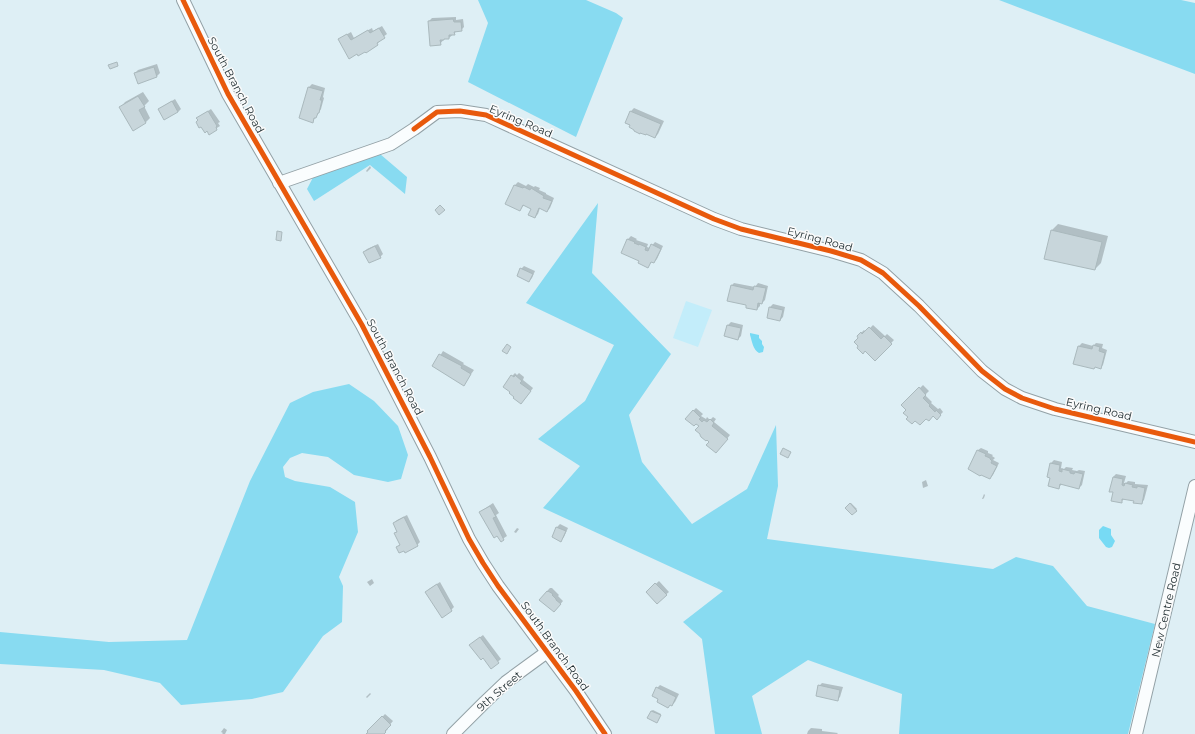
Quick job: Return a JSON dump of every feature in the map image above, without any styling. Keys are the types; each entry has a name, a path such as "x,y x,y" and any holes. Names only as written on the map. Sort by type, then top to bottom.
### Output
{"street":[{"name":"South Branch Road","path":"183,0 228,94 375,350 430,457 469,539 498,586 547,652 600,732"},
{"name":"Eyring Road","path":"279,183 386,146 414,129 437,112 460,111 486,115 741,230 831,251 861,260 883,273 919,306 982,371 1005,389 1022,398 1046,407 1195,442"},
{"name":"New Centre Road","path":"1136,734 1195,486"},
{"name":"9th Street","path":"453,734 506,682 547,652"}],"shaded area":[{"path":"478,0 586,0 616,13 623,18 576,137 468,82 488,23"},
{"path":"999,0 1181,0 1195,3 1195,74"},
{"path":"380,154 407,177 405,194 370,165 314,201 307,189 321,162"},
{"path":"598,203 592,273 671,354 629,415 642,462 692,524 747,489 776,425 778,486 767,539 993,569 1016,557 1053,566 1087,606 1155,624 1128,734 899,734 902,694 808,660 752,696 762,734 715,734 702,639 683,622 723,591 543,508 580,466 538,439 585,401 614,345 526,303"},
{"path":"686,301 712,310 698,347 673,338"},
{"path":"750,333 759,335 764,347 763,352 759,353 755,350"},
{"path":"349,384 374,401 398,426 408,455 401,479 388,482 354,475 328,457 302,453 290,458 283,467 285,477 295,481 330,487 355,502 358,532 339,577 343,586 342,622 323,636 283,692 252,699 181,705 160,683 104,670 0,664 0,632 109,642 187,640 250,481 290,403 313,392"},
{"path":"1103,526 1111,529 1111,535 1115,541 1112,547 1106,547 1099,538 1099,530"}],"building":[{"path":"453,19 454,22 461,22 462,31 454,32 455,35 449,35 449,39 440,40 441,45 430,46 428,21"},
{"path":"379,28 385,38 366,53 365,52 358,56 357,54 349,59 338,39 347,34 351,40 368,30 370,33"},
{"path":"117,62 118,66 110,69 108,65"},
{"path":"154,67 157,77 138,84 134,73"},
{"path":"308,87 323,91 320,100 322,100 319,113 316,118 314,118 313,123 299,118"},
{"path":"138,96 145,107 139,110 146,123 133,131 119,107"},
{"path":"172,101 178,112 164,120 158,109"},
{"path":"208,111 217,126 217,130 209,135 207,131 205,133 201,127 199,128 196,122 198,120 196,118"},
{"path":"630,111 661,124 655,138 634,131 629,127 630,125 625,123"},
{"path":"514,185 530,190 531,188 544,196 543,198 552,201 547,212 539,208 535,218 528,215 531,209 523,205 520,211 505,204"},
{"path":"440,205 445,210 439,215 435,210"},
{"path":"1051,230 1102,242 1095,270 1044,259"},
{"path":"277,231 282,232 281,241 276,240"},
{"path":"627,239 646,247 645,250 648,251 651,244 661,249 654,263 651,262 648,268 638,263 639,261 621,253"},
{"path":"375,246 381,258 369,263 363,252"},
{"path":"520,268 533,274 529,282 517,276"},
{"path":"731,285 753,290 754,286 766,288 762,304 758,303 757,310 746,308 746,305 727,301"},
{"path":"769,307 783,310 780,321 767,318"},
{"path":"727,325 741,328 738,340 724,336"},
{"path":"869,327 881,339 884,336 892,344 875,361 865,351 863,354 854,342 861,332 862,334"},
{"path":"507,344 511,347 507,354 502,351"},
{"path":"1093,345 1100,347 1099,351 1105,353 1101,369 1095,367 1094,369 1073,364 1078,346 1092,349"},
{"path":"439,354 462,366 461,368 471,374 464,386 432,366"},
{"path":"511,375 514,377 515,375 522,381 520,383 531,391 521,404 503,387"},
{"path":"919,387 926,395 923,398 930,405 929,406 941,415 937,420 933,416 929,421 926,419 920,425 915,421 912,424 906,419 908,417 903,413 906,410 901,405"},
{"path":"693,410 701,418 699,419 702,422 704,420 707,422 710,419 714,423 712,426 728,439 716,453 706,445 709,442 701,437 695,430 699,426 696,424 694,426 685,419"},
{"path":"783,448 791,452 788,458 780,454"},
{"path":"977,450 986,454 985,456 990,458 992,461 991,463 997,466 990,479 981,475 980,476 968,469"},
{"path":"1050,463 1060,465 1059,471 1062,472 1062,469 1070,471 1070,473 1074,474 1075,472 1083,474 1079,489 1060,484 1059,489 1048,486 1050,478 1047,477"},
{"path":"1113,477 1123,479 1122,485 1124,486 1125,483 1133,485 1132,487 1137,488 1137,486 1145,488 1142,504 1133,503 1134,501 1122,499 1122,503 1111,501 1113,492 1109,492"},
{"path":"850,503 857,511 852,515 845,508"},
{"path":"490,506 496,517 493,518 504,540 501,542 497,536 494,538 479,512"},
{"path":"404,517 418,546 405,553 404,551 399,553 396,547 400,545 394,533 397,532 393,523"},
{"path":"556,527 566,531 561,542 552,537"},
{"path":"655,583 667,595 657,604 646,592"},
{"path":"437,584 452,611 442,618 425,592"},
{"path":"547,591 553,594 552,595 556,600 561,604 554,612 539,600"},
{"path":"480,637 499,663 491,669 483,658 481,660 469,645"},
{"path":"818,685 840,690 838,701 816,696"},
{"path":"656,687 676,697 672,706 670,705 668,708 657,702 658,699 652,696"},
{"path":"651,711 661,715 657,723 647,718"},
{"path":"382,716 391,725 385,731 386,732 384,734 366,734 368,732 367,731"}],"cycle path":[{"path":"183,0 228,94 362,325 430,457 469,539 498,586 576,691 605,734"},
{"path":"414,129 437,112 460,111 486,115 714,219 741,229 831,251 861,260 883,273 919,306 982,371 1005,389 1022,398 1055,409 1195,442"}]}
